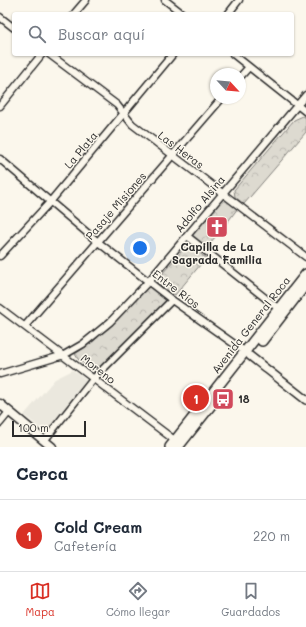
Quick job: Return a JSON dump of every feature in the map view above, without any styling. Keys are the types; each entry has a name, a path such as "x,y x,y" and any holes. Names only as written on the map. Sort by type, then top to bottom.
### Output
{"main road":[{"name":"Avenida General Roca","path":"248,354 279,309 306,274"},
{"name":"Avenida General Roca","path":"177,445 248,354 306,284"},
{"path":"0,404 52,447"}],"street":[{"path":"76,12 86,0"},
{"path":"164,0 180,12"},
{"path":"230,12 239,0"},
{"path":"0,17 12,26"},
{"path":"0,106 40,56"},
{"name":"Las Heras","path":"52,56 117,106 132,124 172,156 306,256"},
{"name":"La Plata","path":"0,256 50,202 124,115 171,56"},
{"path":"235,56 306,112"},
{"path":"246,70 249,67"},
{"name":"Adolfo Alsina","path":"0,374 64,355 83,344 110,322 148,282 306,95"},
{"name":"Pasaje Misiones","path":"25,326 217,104"},
{"name":"Entre Ríos","path":"0,160 148,282 248,354 306,400"},
{"path":"187,236 279,309"},
{"path":"44,441 94,378 172,300"},
{"name":"Moreno","path":"0,308 94,378 177,445"},
{"path":"0,423 9,412"}],"shaded area":[{"path":"73,370 86,380 45,432 24,415 55,379"}],"green space":[{"path":"303,116 306,118 306,132 244,204 235,197 234,190 294,120"},
{"path":"224,197 238,208 226,224 215,216 208,225 214,229 211,233 216,236 205,249 190,236"},
{"path":"188,244 206,258 175,295 155,282"},
{"path":"149,286 168,300 95,372 78,359 75,354 94,341"}],"building":[{"name":"Capilla de La Sagrada Familia","path":"215,216 226,224 216,236 211,233 214,229 208,225"}],"place":[{"name":"Capilla de La Sagrada Familia","path":"217,227"},
{"name":"Cold Cream","path":"196,398"},
{"name":"18","path":"223,399"}]}
